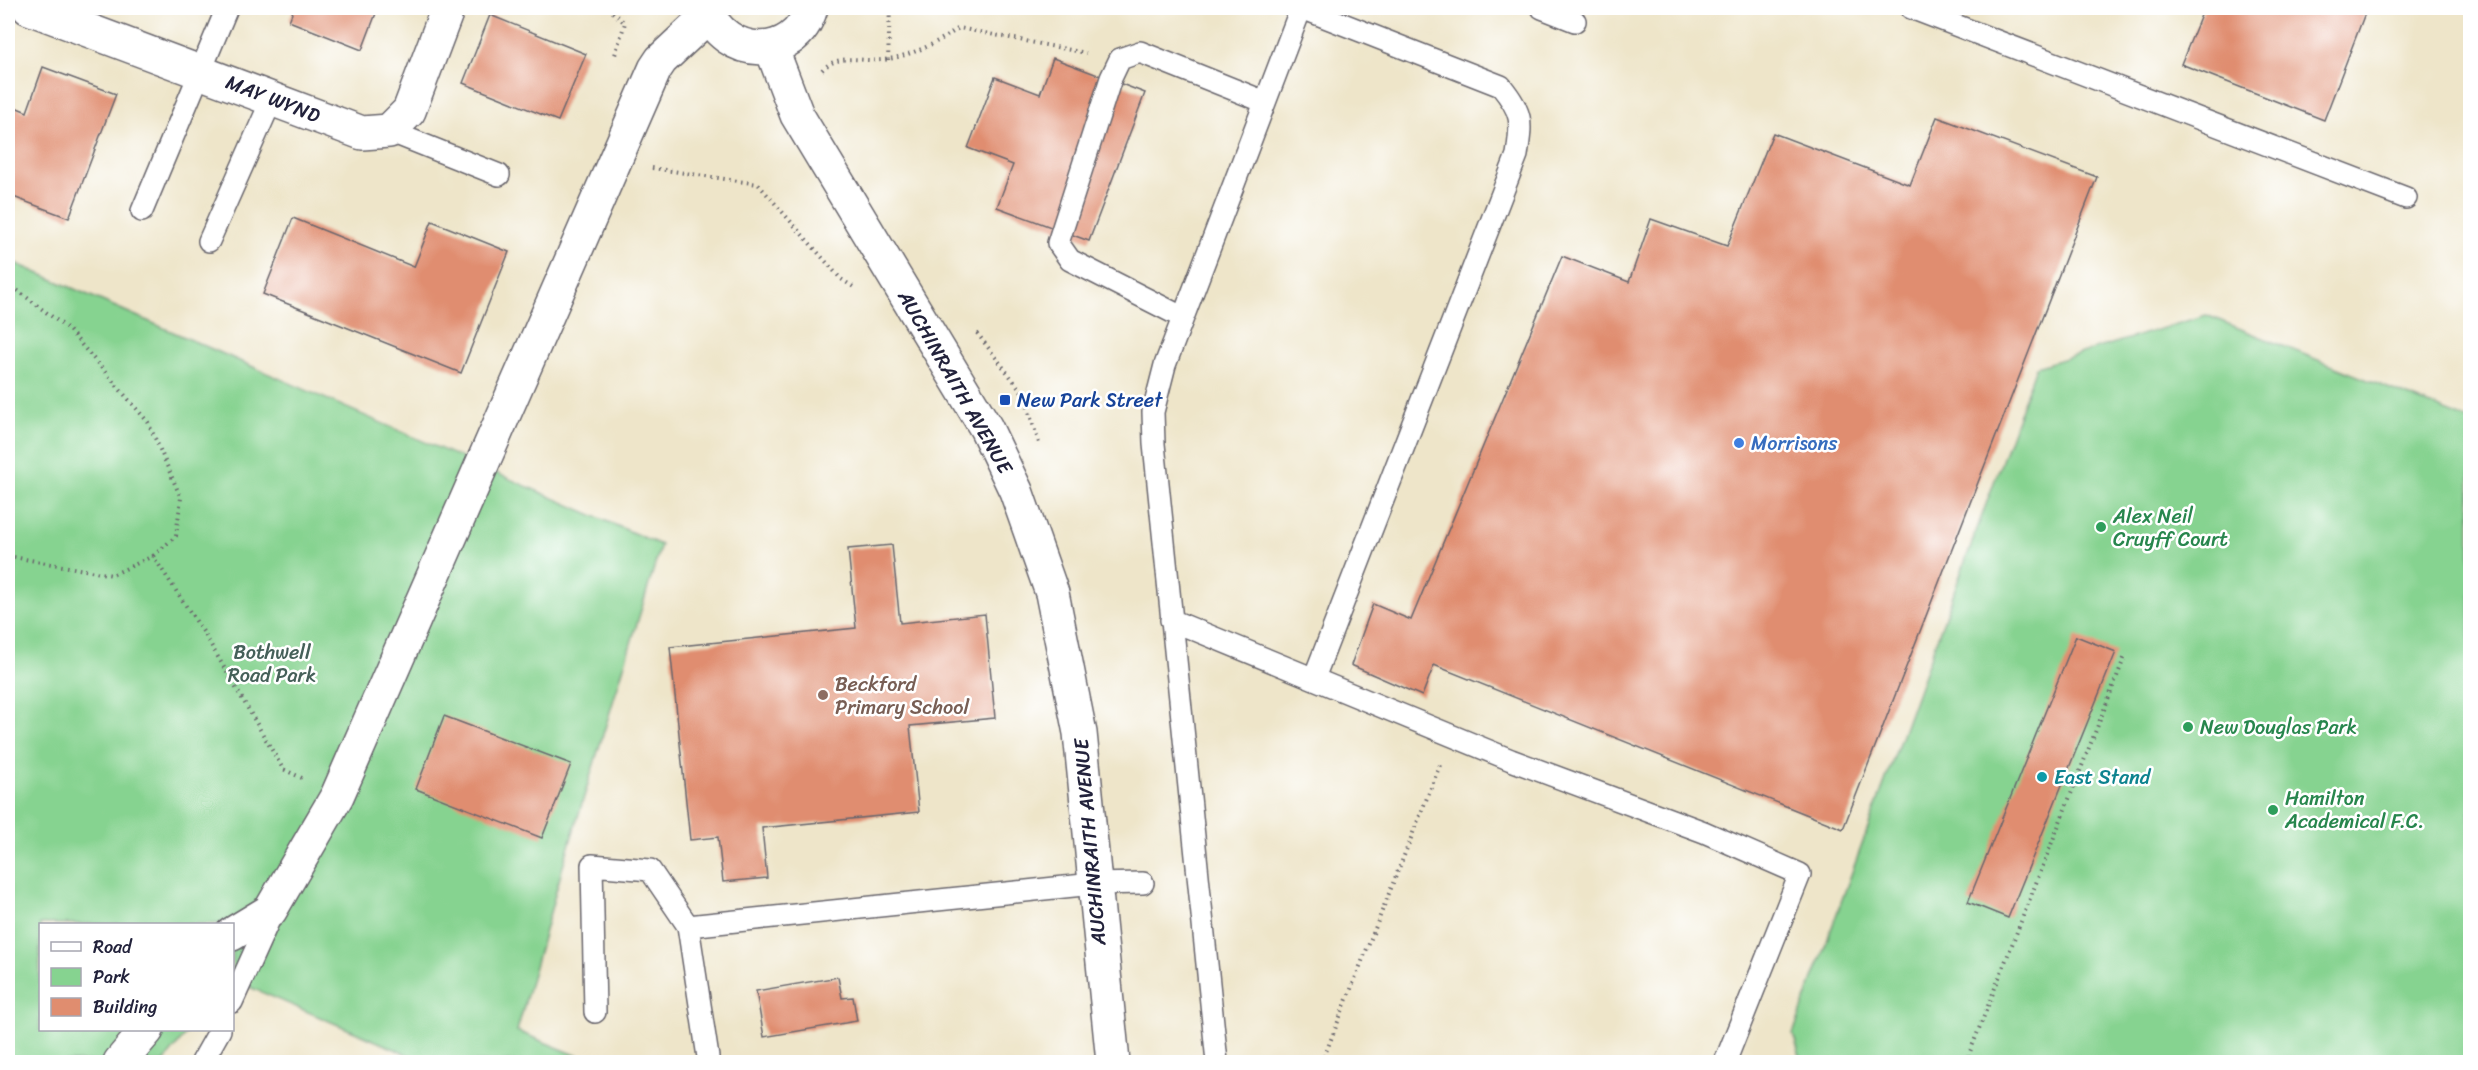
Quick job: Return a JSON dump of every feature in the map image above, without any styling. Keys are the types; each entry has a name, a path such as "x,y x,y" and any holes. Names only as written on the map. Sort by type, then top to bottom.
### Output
{"street":[{"name":"MAY WYND","path":"29,8 362,133 389,131"},
{"path":"389,131 409,111 448,8"},
{"path":"234,933 270,911 337,796 655,69 707,11 715,26 734,43 758,48 771,47 794,35 803,25 811,8"},
{"name":"AUCHINRAITH AVENUE","path":"771,47 797,115 961,384 1016,491 1052,593 1080,733 1093,884 1113,1062"},
{"path":"120,1062 145,1031"}],"lane":[{"path":"142,211 227,8"},
{"path":"1217,1062 1171,620 1154,444 1154,412 1164,365 1302,8 1501,86 1517,106 1521,129 1517,155 1314,678"},
{"path":"1542,8 1575,21"},
{"path":"1911,8 2406,198"},
{"path":"1182,317 1070,260 1058,243 1120,59 1140,52 1265,102"},
{"path":"209,241 272,99"},
{"path":"389,131 499,175"},
{"path":"1171,620 1453,734 1511,760 1704,832 1800,873 1725,1062"},
{"path":"595,1012 592,865 650,870 688,926 708,1057"},
{"path":"688,926 1093,884 1143,884"},
{"path":"234,998 279,897"},
{"path":"202,1062 219,1031"}],"path":[{"path":"888,60 890,8"},
{"path":"819,78 822,68 839,59 888,60 934,45 958,28 1120,59"},
{"path":"8,283 68,329 148,422 181,498 176,536 153,556 111,575 8,556"},
{"path":"153,556 204,633 283,769 337,796"},
{"path":"1966,1062 2125,656"},
{"path":"1323,1062 1453,734"}],"green space":[{"name":"Bothwell Road Park","path":"8,260 661,545 565,859 517,1031 593,1062 425,1062 234,980 234,923 39,923 39,1031 188,1031 164,1062 8,1062"},
{"name":"New Douglas Park","path":"2206,315 2470,421 2470,1062 1802,1062 1793,1034 2036,367"}],"building":[{"path":"294,8 378,8 362,50 289,21"},
{"path":"2204,8 2367,8 2324,120 2181,64"},
{"path":"490,15 586,54 558,121 463,83"},
{"path":"1053,58 1145,93 1089,241 997,207 1013,165 968,148 995,77 1040,94"},
{"path":"43,67 116,94 69,218 8,195 8,104 27,112"},
{"name":"Morrisons","path":"1937,117 2097,177 1843,829 1434,665 1422,696 1351,665 1373,604 1411,620 1562,256 1629,282 1651,219 1727,246 1773,133 1910,185"},
{"path":"293,218 414,267 432,221 509,252 461,373 263,294"},
{"path":"892,545 900,623 985,614 995,718 910,726 919,812 762,828 767,878 723,882 718,837 690,840 670,647 856,628 848,549"},
{"name":"East Stand","path":"2076,636 2116,652 2008,918 1968,902"},
{"path":"444,716 571,764 542,838 416,789"},
{"path":"838,977 842,998 853,997 857,1021 764,1037 756,991"}],"place":[{"name":"New Park Street","path":"1005,400"},
{"name":"Morrisons","path":"1739,443"},
{"name":"Alex Neil Cruyff Court","path":"2101,527"},
{"name":"Beckford Primary School","path":"823,695"},
{"name":"New Douglas Park","path":"2188,727"},
{"name":"East Stand","path":"2042,777"},
{"name":"Hamilton Academical F.C.","path":"2273,810"}]}
